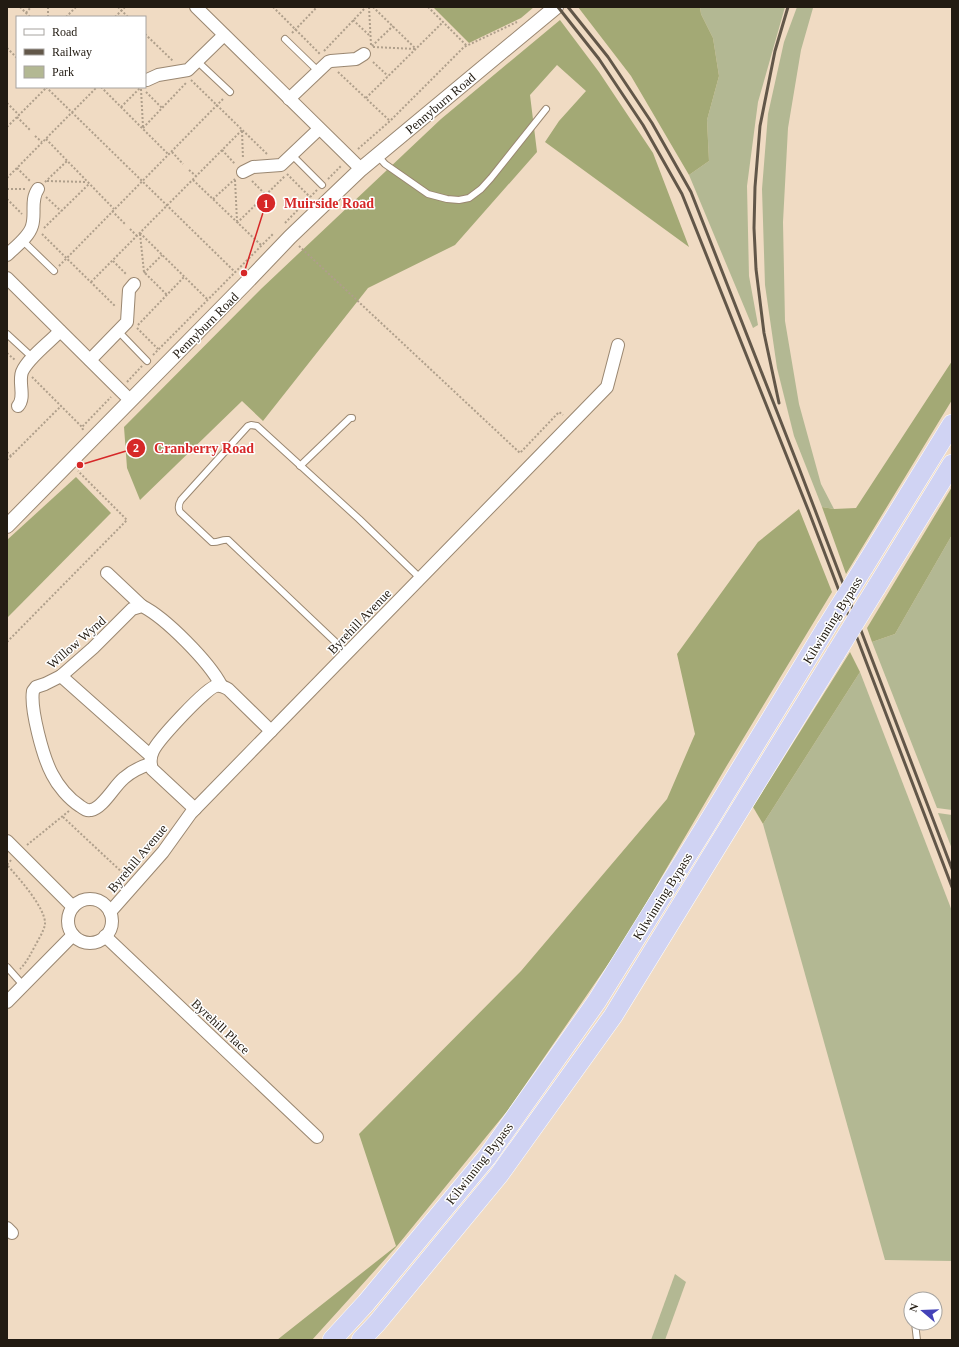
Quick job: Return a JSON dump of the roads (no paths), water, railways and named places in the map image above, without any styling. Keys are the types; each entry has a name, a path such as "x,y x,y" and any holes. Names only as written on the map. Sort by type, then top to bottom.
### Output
{"highway":[{"name":"Kilwinning Bypass","path":"332,1340 366,1303 487,1156 597,1001 952,424"},
{"name":"Kilwinning Bypass","path":"361,1340 377,1323 499,1175 612,1016 952,464"}],"street":[{"path":"196,7 361,169"},
{"name":"Pennyburn Road","path":"7,526 290,237 361,169 556,7"},
{"path":"146,83 158,75 186,71 198,62 224,35"},
{"path":"289,99 318,71 324,58 332,61 356,60 368,51"},
{"path":"239,176 253,167 283,170 292,155 319,129"},
{"path":"7,255 30,231 33,224 34,196 42,185"},
{"path":"7,278 130,400"},
{"path":"90,360 126,324 128,319 129,290 134,283"},
{"path":"18,406 21,401 21,376 24,369 60,331"},
{"name":"Byrehill Avenue","path":"110,912 163,852 195,809 606,387 618,345"},
{"path":"108,573 142,606 150,610 194,650 216,675 221,685 228,689 271,731"},
{"name":"Willow Wynd","path":"142,606 132,609 93,648 61,676 45,684 36,686 33,691 34,710 41,744 52,774 64,792 86,810 92,810 100,806 123,779 150,760"},
{"path":"61,676 150,760"},
{"path":"195,809 152,769 150,760 153,750 166,732 204,694 214,686 221,685"},
{"path":"7,841 73,907"},
{"path":"93,899 100,902 106,906 110,912 112,923 110,930 98,941 90,943 79,940 73,935 69,927 68,920 73,907 79,902 85,900 93,899"},
{"path":"7,1002 73,935"},
{"name":"Byrehill Place","path":"105,936 317,1137"}],"lane":[{"path":"285,40 318,71"},
{"path":"198,62 230,92"},
{"path":"377,155 386,164 428,194 447,199 459,200 470,198 491,178 546,109"},
{"path":"292,155 322,185"},
{"path":"22,240 54,271"},
{"path":"119,332 147,361"},
{"path":"7,334 33,358"},
{"path":"300,466 350,418 352,418"},
{"path":"347,653 228,540 216,543 212,542 178,509 180,500 248,426 258,426 359,519 420,578"},
{"path":"7,967 23,985"}],"railway":[{"path":"558,7 599,59 643,125 682,194 809,512 952,887"},
{"path":"568,7 608,57 652,123 691,192 799,468 952,869"},
{"path":"779,403 764,333 756,269 754,228 755,187 760,126 775,51 788,7"}],"place":[{"name":"Muirside Road","path":"244,273"},
{"name":"Cranberry Road","path":"80,465"}]}
